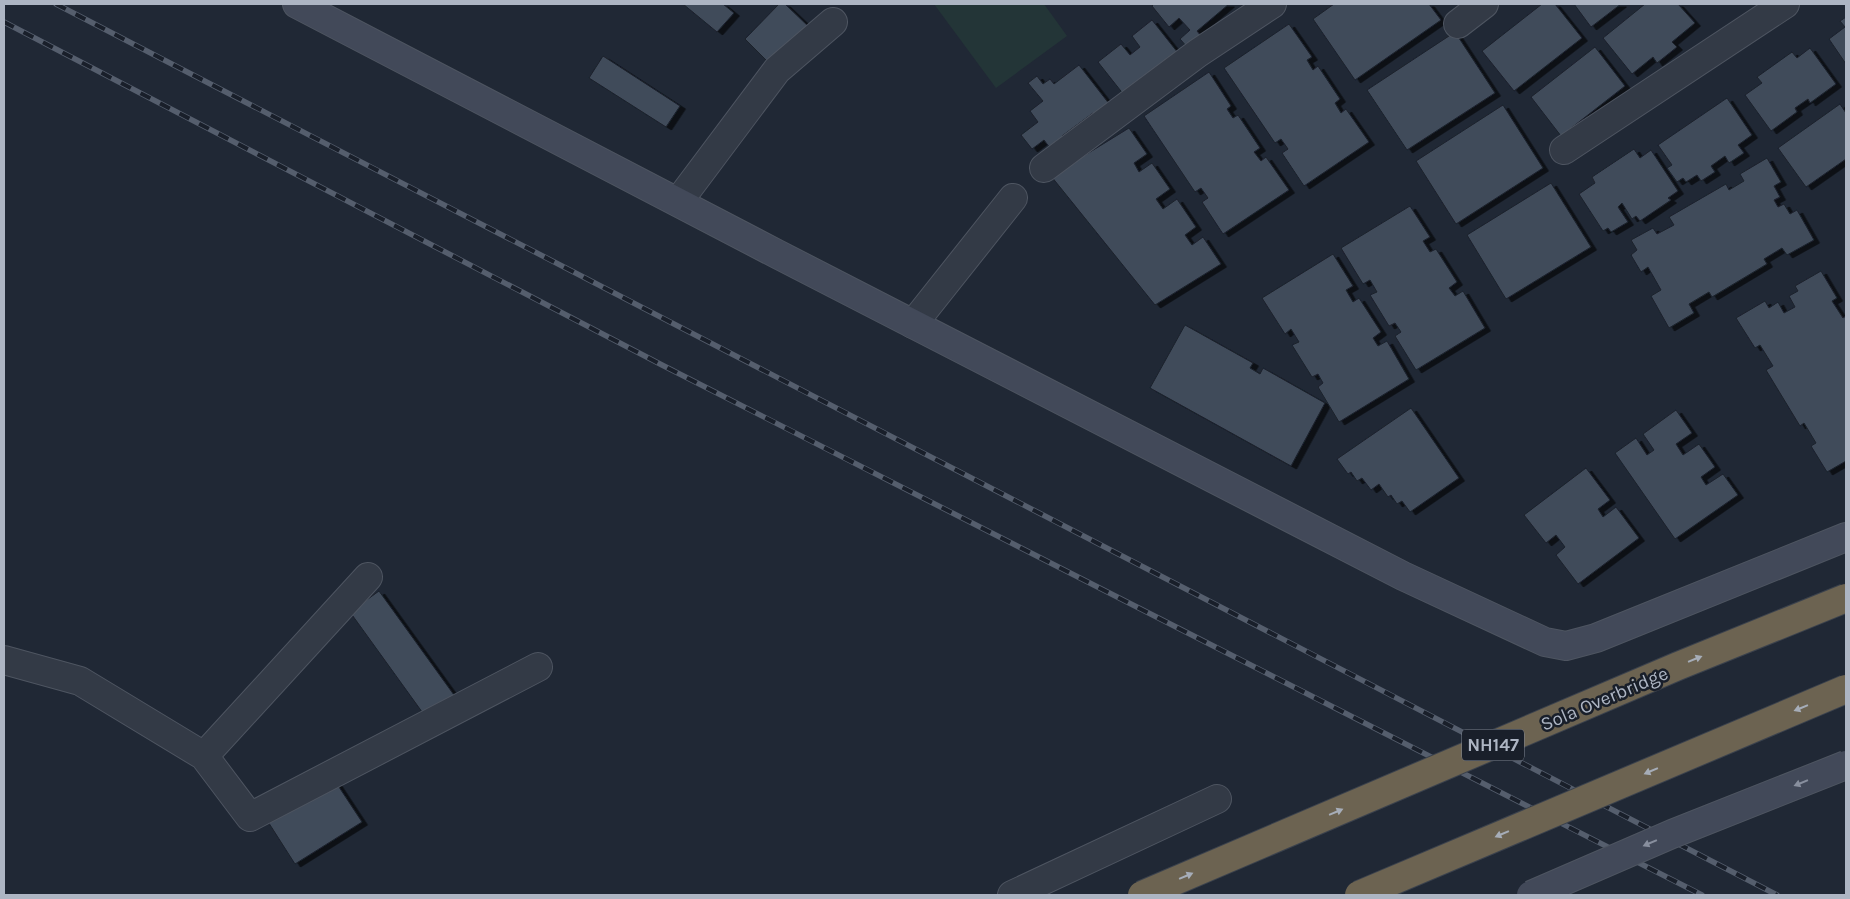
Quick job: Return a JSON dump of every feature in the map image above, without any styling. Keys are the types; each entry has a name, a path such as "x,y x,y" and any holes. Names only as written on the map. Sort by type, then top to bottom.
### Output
{"highway":[{"name":"Sola Overbridge","path":"1142,895 1678,666 1846,598"},
{"path":"1359,895 1846,689"}],"street":[{"path":"297,4 1402,576 1545,642 1566,646 1596,638 1846,537"},
{"path":"1044,168 1198,53 1272,4"},
{"path":"1458,24 1484,4"},
{"path":"1564,150 1785,4"},
{"path":"678,202 777,70 833,22"},
{"path":"913,324 1013,198"},
{"path":"204,756 368,576"},
{"path":"4,660 80,681 204,756 250,817 538,667"},
{"path":"1531,895 1672,834 1846,765"},
{"path":"1012,895 1217,799"}],"shaded area":[{"path":"934,4 1044,4 1067,36 996,88"}],"building":[{"path":"683,4 723,4 734,13 717,32"},
{"path":"779,4 785,4 810,28 772,66 745,39"},
{"path":"1154,4 1229,4 1197,31 1201,36 1188,48 1180,39 1190,30 1179,18 1169,27 1152,6"},
{"path":"1334,4 1429,4 1441,20 1355,80 1313,19"},
{"path":"1542,4 1555,4 1582,38 1514,91 1482,51"},
{"path":"1574,4 1621,4 1591,27"},
{"path":"1645,4 1678,4 1695,23 1672,42 1677,47 1657,63 1653,57 1632,74 1603,38"},
{"path":"1846,17 1846,64 1829,39 1845,27 1840,21"},
{"path":"1152,20 1182,58 1128,100 1098,62 1121,44 1130,55 1140,47 1132,36"},
{"path":"1289,24 1312,57 1307,60 1313,70 1318,66 1340,99 1335,103 1341,113 1346,109 1369,142 1304,186 1282,153 1288,149 1281,139 1275,143 1224,68"},
{"path":"1455,32 1495,93 1407,150 1367,90"},
{"path":"1595,47 1625,86 1561,136 1531,97"},
{"path":"1810,48 1836,84 1810,103 1808,99 1795,108 1797,112 1771,131 1745,95 1762,83 1757,77 1792,52 1797,58"},
{"path":"603,56 680,106 666,127 589,78"},
{"path":"1079,65 1110,105 1096,116 1093,113 1062,136 1067,142 1050,148 1044,140 1032,149 1021,135 1038,122 1030,111 1043,101 1028,83 1037,76 1043,84 1050,79 1054,84"},
{"path":"1209,72 1231,106 1227,109 1233,118 1238,115 1260,148 1254,152 1261,161 1266,157 1289,190 1223,234 1202,202 1208,198 1201,188 1195,192 1144,116"},
{"path":"1727,98 1752,135 1738,145 1744,153 1729,163 1725,156 1711,166 1715,172 1701,181 1697,175 1686,182 1683,178 1677,182 1667,168 1672,165 1658,145"},
{"path":"1840,104 1846,113 1846,159 1806,187 1778,148"},
{"path":"1503,105 1543,168 1456,224 1416,161"},
{"path":"1129,128 1147,154 1134,163 1139,172 1152,163 1170,189 1156,199 1163,209 1177,199 1196,227 1185,235 1192,245 1203,237 1221,264 1155,305 1051,176"},
{"path":"1634,149 1640,158 1651,150 1678,191 1668,198 1671,200 1640,221 1636,216 1632,219 1622,203 1618,207 1628,222 1611,232 1608,228 1603,231 1579,194 1595,183 1592,177"},
{"path":"1767,158 1781,182 1774,186 1780,197 1774,200 1778,207 1784,204 1790,214 1797,210 1814,240 1787,255 1782,248 1764,259 1767,264 1712,297 1709,292 1689,304 1694,313 1669,328 1651,296 1661,290 1648,267 1641,272 1631,255 1637,250 1631,240 1653,228 1657,234 1674,225 1669,217 1726,184 1729,190 1744,181 1740,174"},
{"path":"1551,183 1591,247 1506,299 1467,235"},
{"path":"1410,206 1430,237 1423,241 1430,252 1436,249 1457,282 1449,288 1455,296 1463,291 1485,328 1416,370 1395,336 1401,332 1395,323 1389,326 1370,295 1377,292 1370,280 1363,284 1341,248"},
{"path":"1333,254 1353,286 1346,290 1353,302 1359,298 1381,332 1373,338 1378,346 1387,341 1409,379 1339,422 1318,387 1323,383 1318,374 1312,377 1292,345 1299,342 1291,329 1285,334 1262,298"},
{"path":"1821,271 1837,298 1832,301 1843,318 1846,316 1846,461 1827,472 1811,446 1816,443 1804,423 1800,426 1766,370 1773,366 1760,345 1755,348 1736,318 1765,301 1769,308 1778,302 1784,313 1795,307 1789,296 1798,291 1795,286"},
{"path":"1185,325 1253,363 1250,368 1260,374 1263,368 1325,403 1291,466 1150,388"},
{"path":"1411,408 1459,478 1410,512 1402,501 1397,504 1391,495 1388,497 1379,484 1371,490 1362,478 1357,481 1351,472 1348,474 1337,459"},
{"path":"1676,410 1692,433 1676,444 1683,455 1699,444 1715,467 1701,477 1706,485 1723,474 1738,495 1675,539 1615,453 1636,438 1647,455 1654,450 1643,434"},
{"path":"1586,468 1610,500 1598,509 1603,517 1616,507 1639,538 1578,584 1556,555 1565,547 1556,535 1546,543 1524,515"},
{"path":"379,591 454,695 425,716 350,612"},
{"path":"335,781 362,822 295,864 265,817"}],"railway":[{"path":"56,4 1777,895"},
{"path":"4,22 662,365 1702,895"}]}
